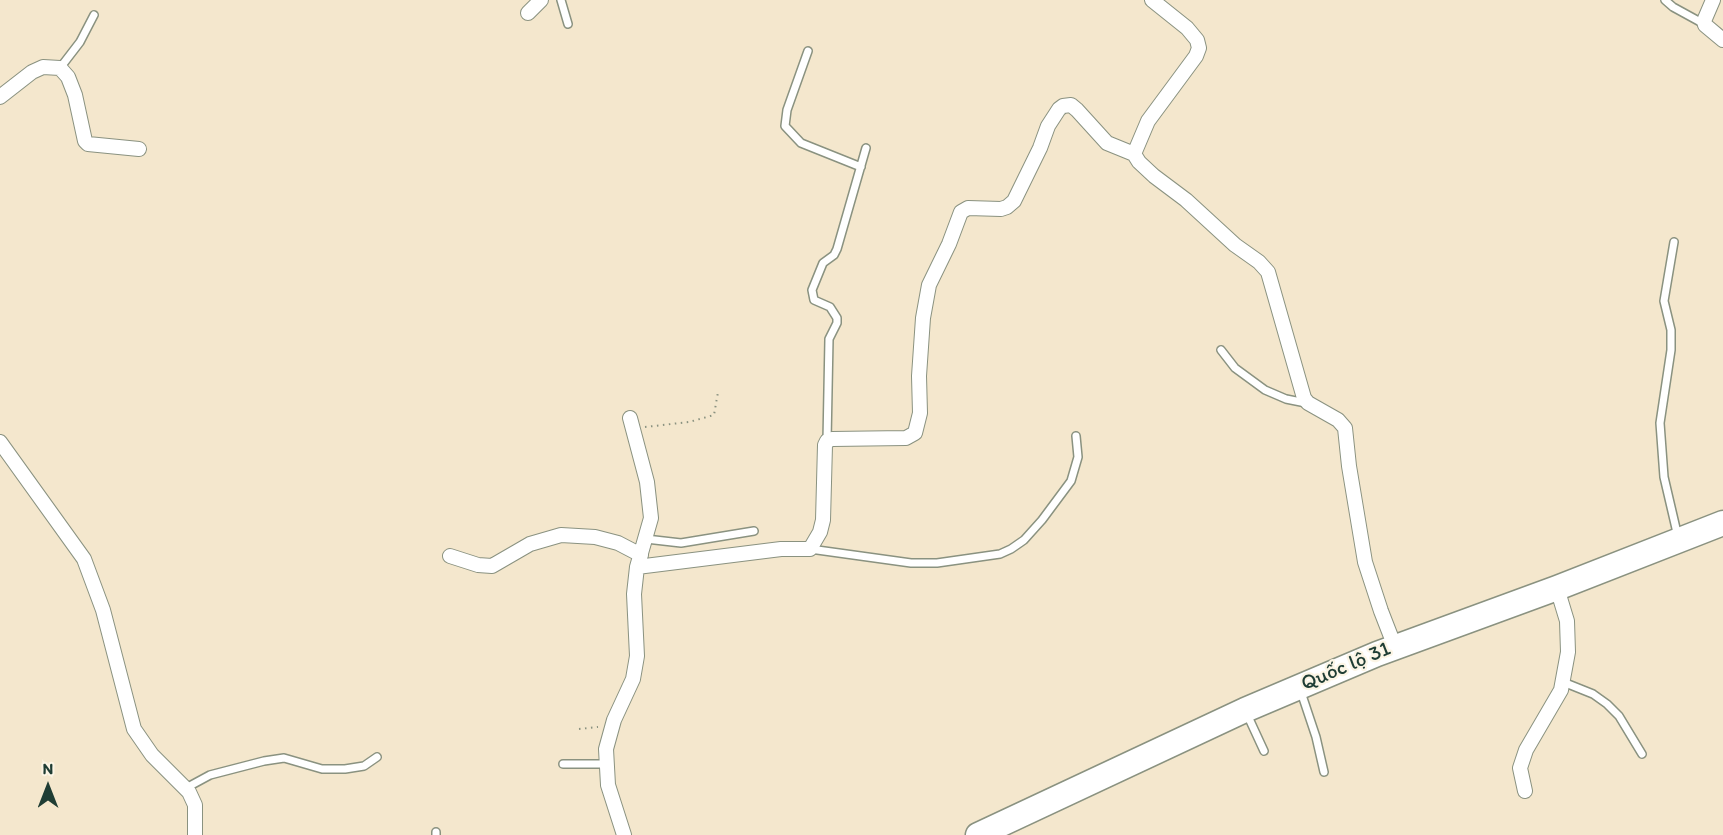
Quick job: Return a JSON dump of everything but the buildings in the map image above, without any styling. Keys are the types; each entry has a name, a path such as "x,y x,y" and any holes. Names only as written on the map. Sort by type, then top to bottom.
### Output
{"highway":[{"name":"Quốc lộ 31","path":"978,835 1299,687 1395,647 1557,588 1723,523"}],"street":[{"path":"528,13 541,0"},
{"path":"1134,154 1148,121 1196,57 1199,48 1197,40 1187,28 1152,0"},
{"path":"1713,0 1704,17 1705,25 1723,40"},
{"path":"0,97 32,72 43,67 60,68 68,77 75,95 85,141 88,144 139,149"},
{"path":"450,556 477,566 492,566 530,544 561,535 595,537 618,543 639,561 781,549 810,549 820,532 823,520 827,441 832,439 906,438 915,433 920,413 919,376 923,318 929,285 949,244 959,216 968,208 1001,209 1014,201 1048,126 1059,109 1071,105 1107,143 1134,154 1154,176 1186,200 1268,272 1302,393 1308,404 1338,420 1345,428 1365,562 1395,647"},
{"path":"624,835 608,786 605,764 608,738 633,679 637,656 634,594 639,561 651,518 647,482 632,423"},
{"path":"0,442 84,559 103,610 134,729 152,755 186,788 195,805 195,835"},
{"path":"1525,791 1520,768 1526,750 1561,690 1568,652 1567,621 1557,588"}],"lane":[{"path":"561,0 568,24"},
{"path":"1665,0 1705,25"},
{"path":"60,68 80,42 94,15"},
{"path":"808,51 787,110 785,126 801,143 861,167"},
{"path":"827,441 829,339 837,318 830,307 814,300 812,290 823,264 834,255 837,249 866,148"},
{"path":"1674,242 1664,301 1671,330 1671,350 1660,423 1664,477 1678,539"},
{"path":"1221,350 1235,368 1265,390 1286,399 1308,404"},
{"path":"810,549 911,563 1000,554 1024,540 1071,481 1078,457 1076,436"},
{"path":"646,539 681,543 754,531"},
{"path":"1563,682 1593,694 1619,716 1642,754"},
{"path":"1299,687 1318,744 1324,772"},
{"path":"1245,710 1264,751"},
{"path":"186,788 210,775 264,761 284,758 322,769 345,769 364,766 377,757"},
{"path":"563,765 605,764"}],"path":[{"path":"632,423 689,422 714,415 718,392"},
{"path":"579,729 598,727 608,738"}]}
